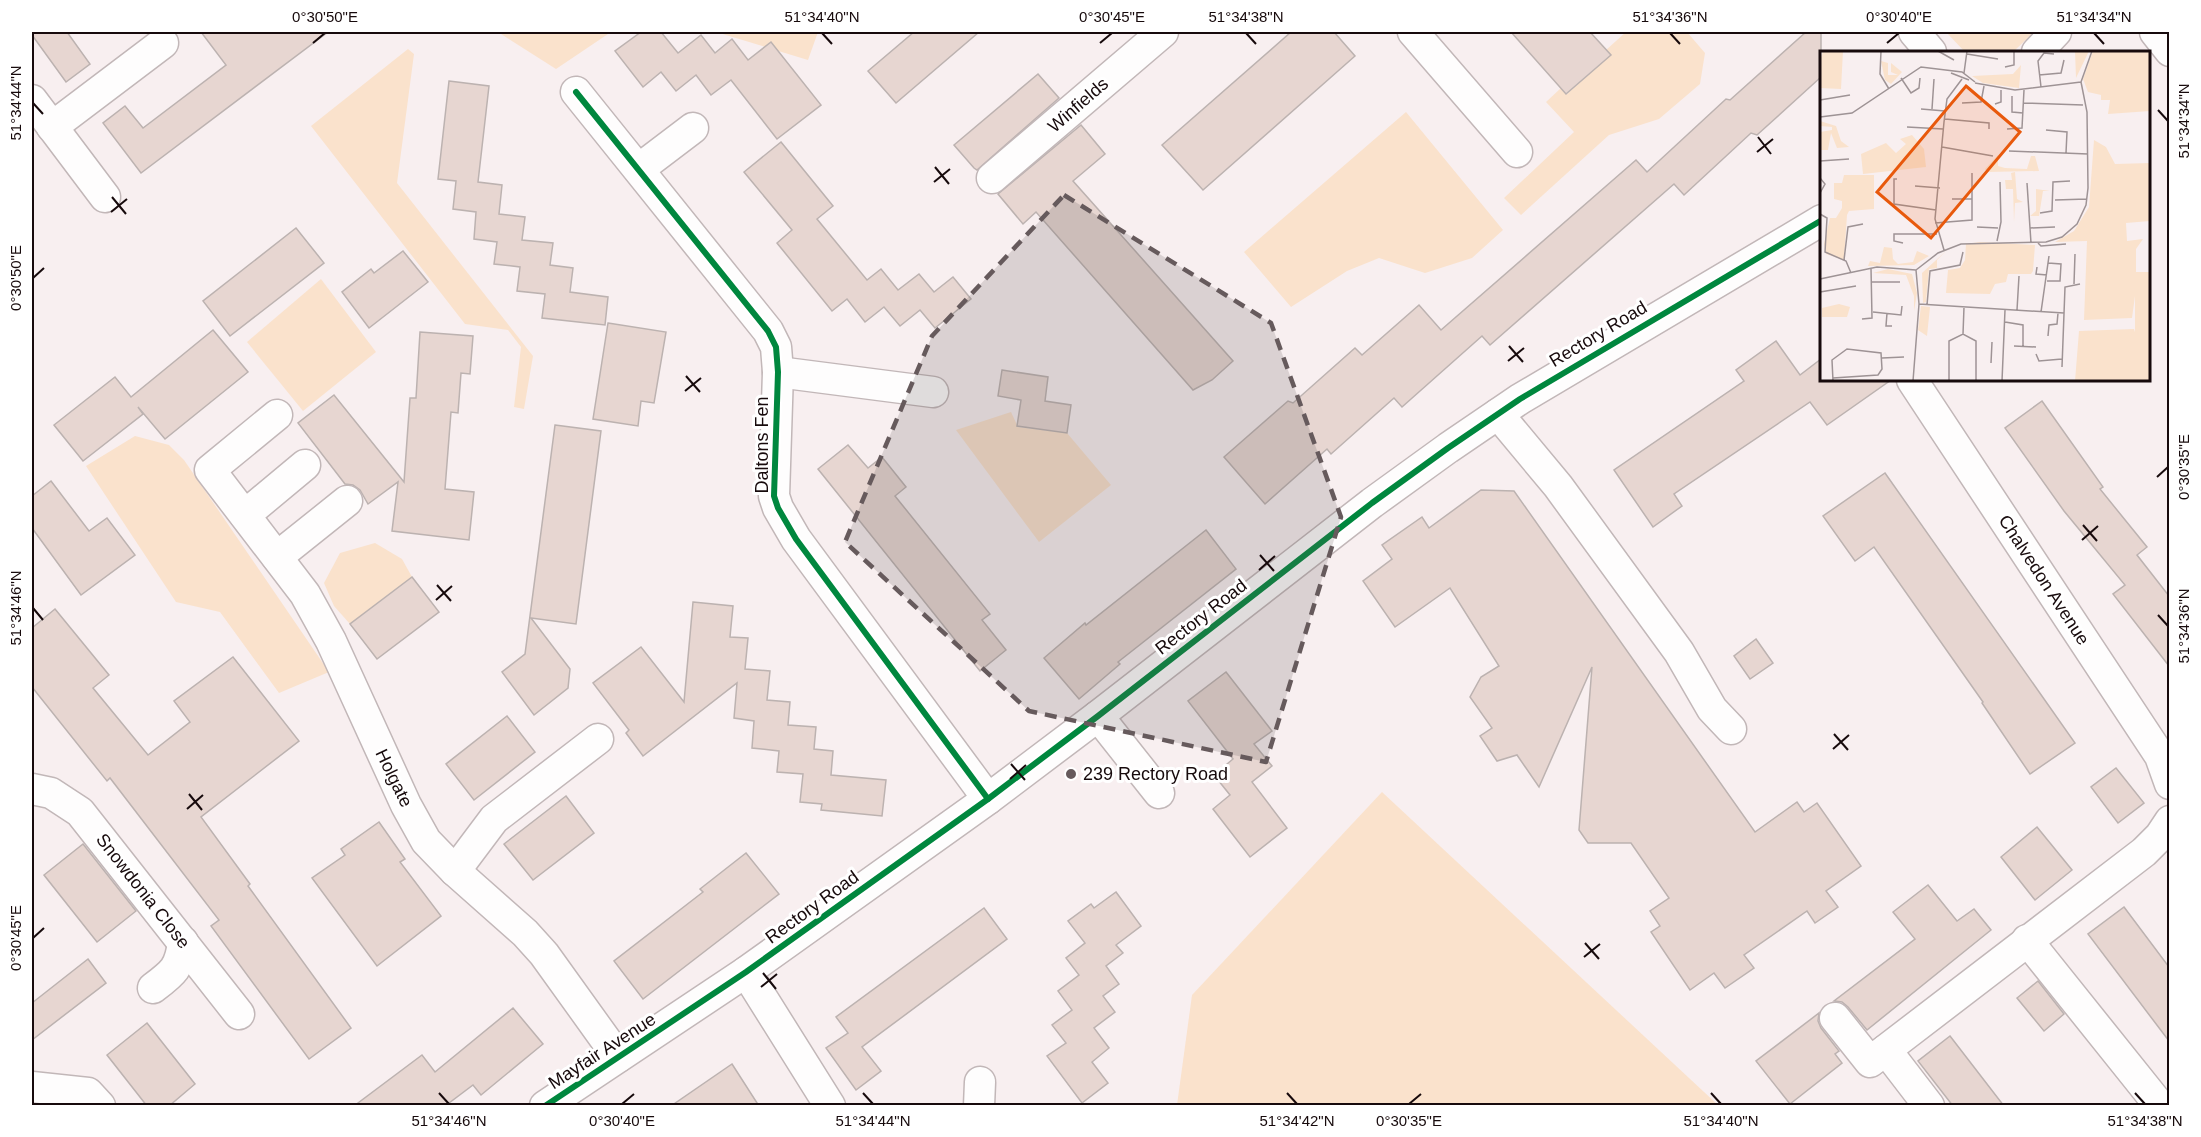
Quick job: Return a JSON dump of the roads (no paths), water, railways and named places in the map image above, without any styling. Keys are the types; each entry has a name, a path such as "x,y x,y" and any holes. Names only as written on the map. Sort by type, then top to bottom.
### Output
{"street":[{"name":"Winfields","path":"992,178 1163,32"},
{"path":"1413,32 1516,152"},
{"path":"1914,32 1930,51"},
{"path":"2038,51 2056,32"},
{"path":"2156,32 2169,51"},
{"path":"52,127 163,43"},
{"name":"Daltons Fen","path":"576,92 768,331 776,347 778,372 774,496 778,508 796,539 988,799"},
{"path":"32,100 105,197"},
{"path":"639,169 693,128"},
{"name":"Rectory Road","path":"674,1021 988,799 1372,503 1498,414 1818,228"},
{"path":"778,372 933,392"},
{"name":"Chalvedon Avenue","path":"1913,381 2160,756 2169,784"},
{"path":"1498,414 1558,486 1679,652 1712,709 1731,729"},
{"name":"Holgate","path":"277,415 210,470 305,594 426,841 455,871 525,933 544,954 618,1057"},
{"path":"244,515 304,465"},
{"path":"277,558 347,501"},
{"path":"1098,716 1159,793"},
{"path":"455,871 494,819 598,739"},
{"name":"Snowdonia Close","path":"32,789 51,793 80,812 238,1014"},
{"path":"1878,1056 2026,940 2144,852 2160,836 2169,821"},
{"path":"2026,940 2160,1106"},
{"path":"153,988 172,974 181,960 183,942"},
{"path":"746,972 830,1106"},
{"path":"1835,1018 1929,1106"},
{"name":"Mayfair Avenue","path":"546,1106 674,1021"},
{"path":"32,1087 88,1093 100,1106"}],"place":[{"name":"239 Rectory Road","path":"1071,774"}]}
